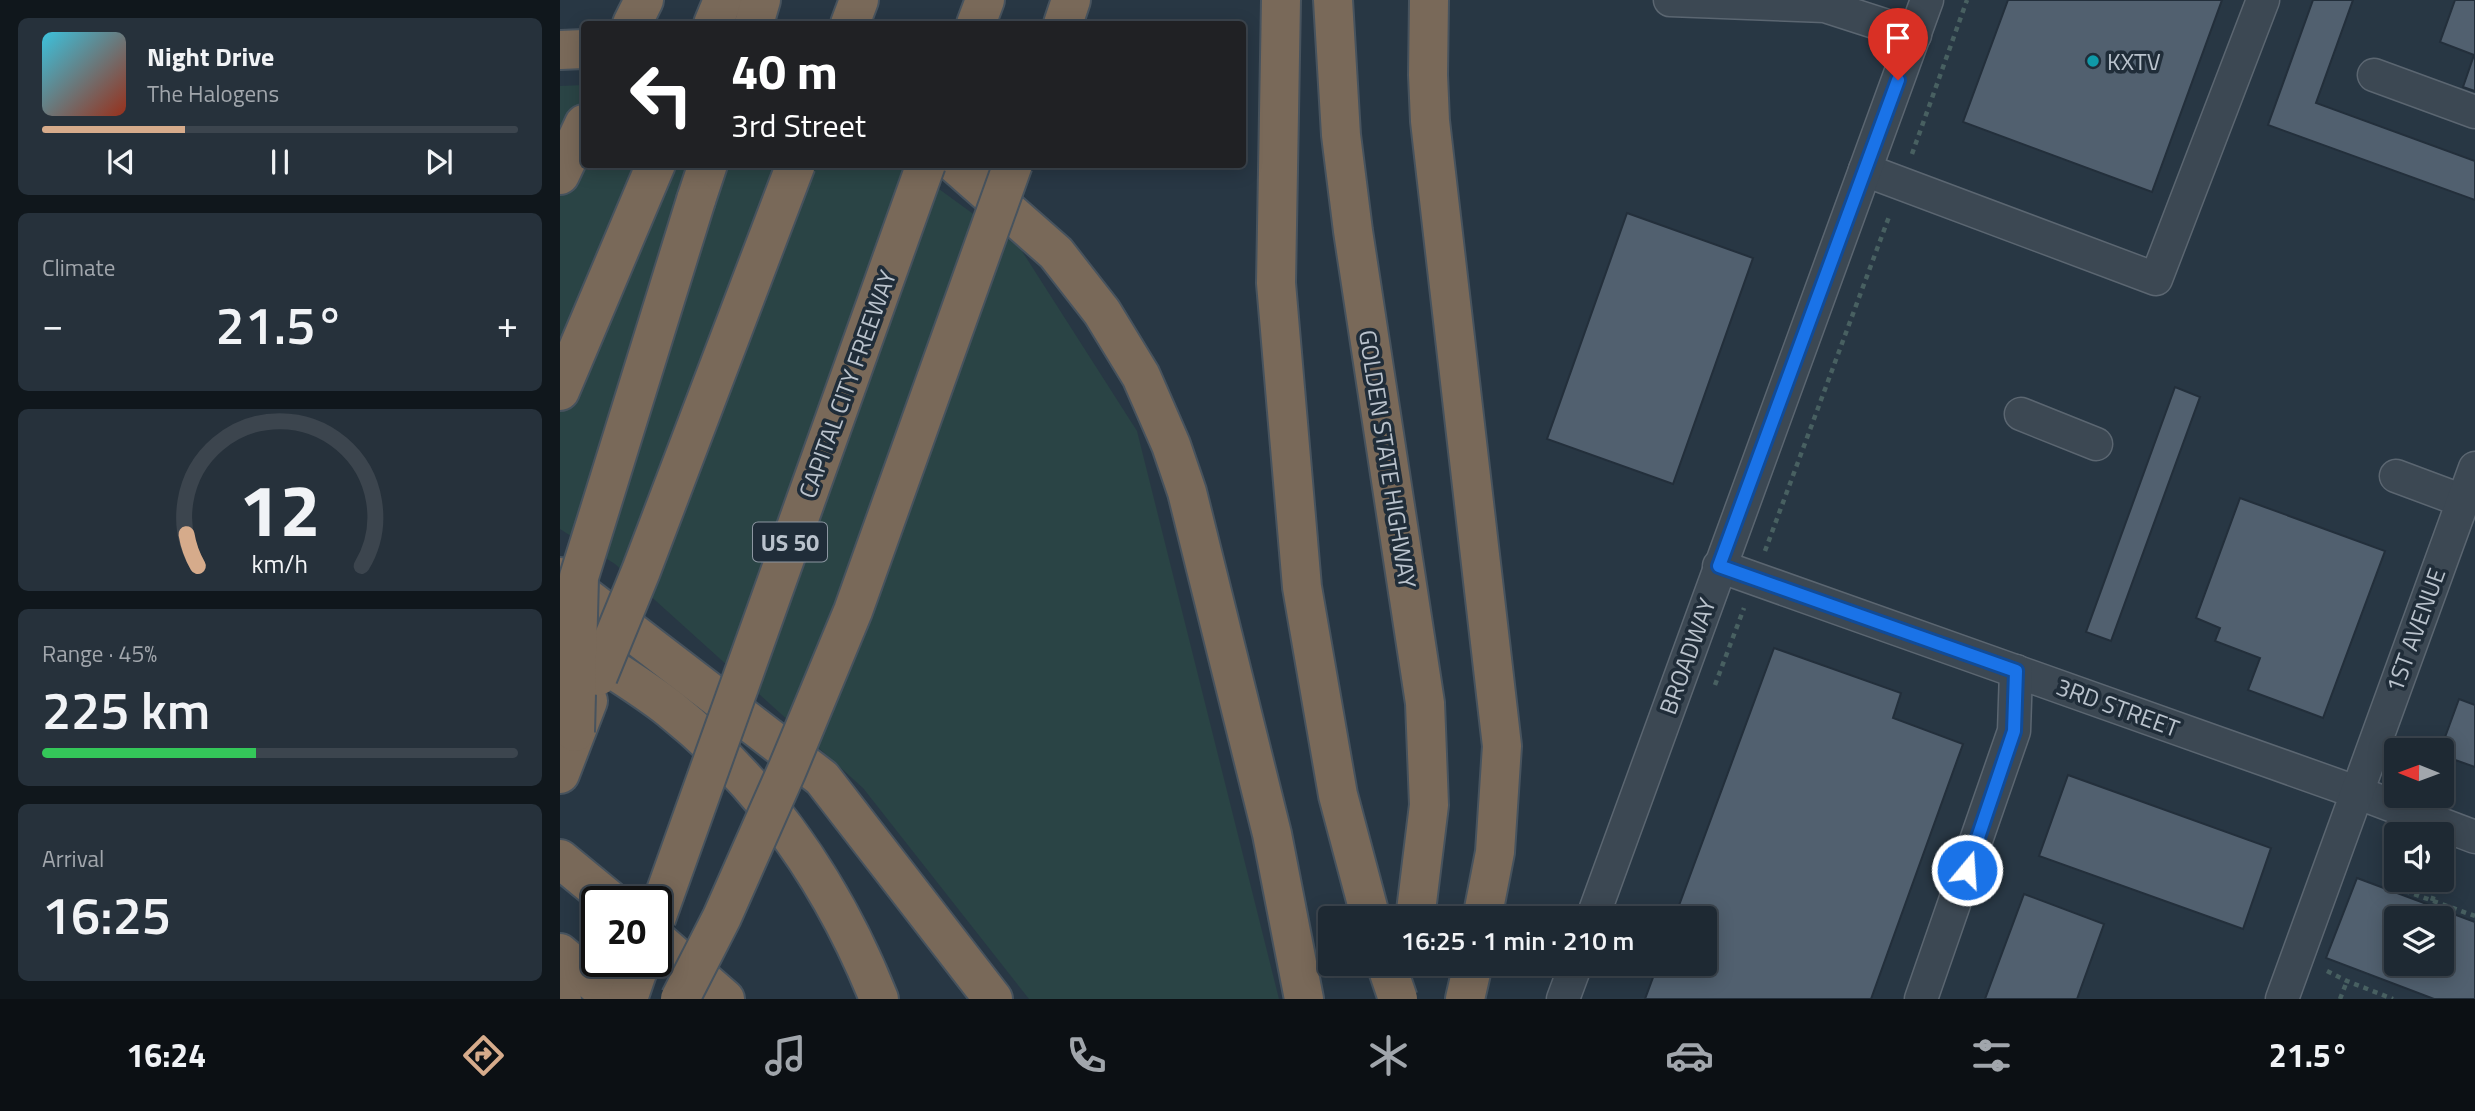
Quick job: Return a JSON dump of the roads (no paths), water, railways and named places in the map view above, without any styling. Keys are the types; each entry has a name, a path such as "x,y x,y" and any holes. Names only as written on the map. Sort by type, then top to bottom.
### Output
{"highway":[{"path":"634,21 644,0"},
{"path":"714,21 723,0"},
{"path":"755,21 761,0"},
{"path":"851,21 859,0"},
{"path":"977,21 985,0"},
{"path":"1064,21 1071,0"},
{"path":"1281,0 1276,284 1302,587 1338,795 1368,906"},
{"name":"GOLDEN STATE HIGHWAY","path":"1333,0 1341,135 1353,231 1425,703 1429,805 1417,906"},
{"path":"1429,0 1430,121 1502,746 1494,852 1484,906"},
{"path":"560,50 581,49"},
{"path":"560,175 581,130"},
{"path":"560,391 654,168"},
{"path":"575,732 579,577 707,168"},
{"path":"560,774 641,571 794,168"},
{"name":"CAPITAL CITY FREEWAY","path":"668,886 925,168"},
{"path":"960,168 1056,253 1102,312 1141,376 1171,445 1186,492 1272,834 1304,999"},
{"path":"680,999 722,917 853,611 1012,168"},
{"path":"560,577 822,778 993,999"},
{"path":"560,635 669,708 738,771 785,825 829,892 865,964 879,999"},
{"path":"560,859 593,886"},
{"path":"672,953 725,999"},
{"path":"560,954 613,999"},
{"path":"1390,976 1397,999"},
{"path":"1397,999 1402,976"},
{"path":"1465,999 1470,976"},
{"path":"628,999 636,977"}],"street":[{"path":"1670,0 1825,6 1915,34"},
{"name":"BROADWAY","path":"1597,906 1927,0"},
{"path":"1865,170 2156,279 2263,0"},
{"path":"2374,75 2475,112"},
{"path":"2021,414 2096,444"},
{"name":"1ST AVENUE","path":"2282,999 2475,468"},
{"path":"2396,475 2463,501"},
{"name":"3RD STREET","path":"1719,566 2356,792 2475,837"},
{"path":"1921,999 2014,731 2016,671"},
{"path":"1563,999 1572,976"}],"place":[{"name":"KXTV","path":"2093,61"}]}
